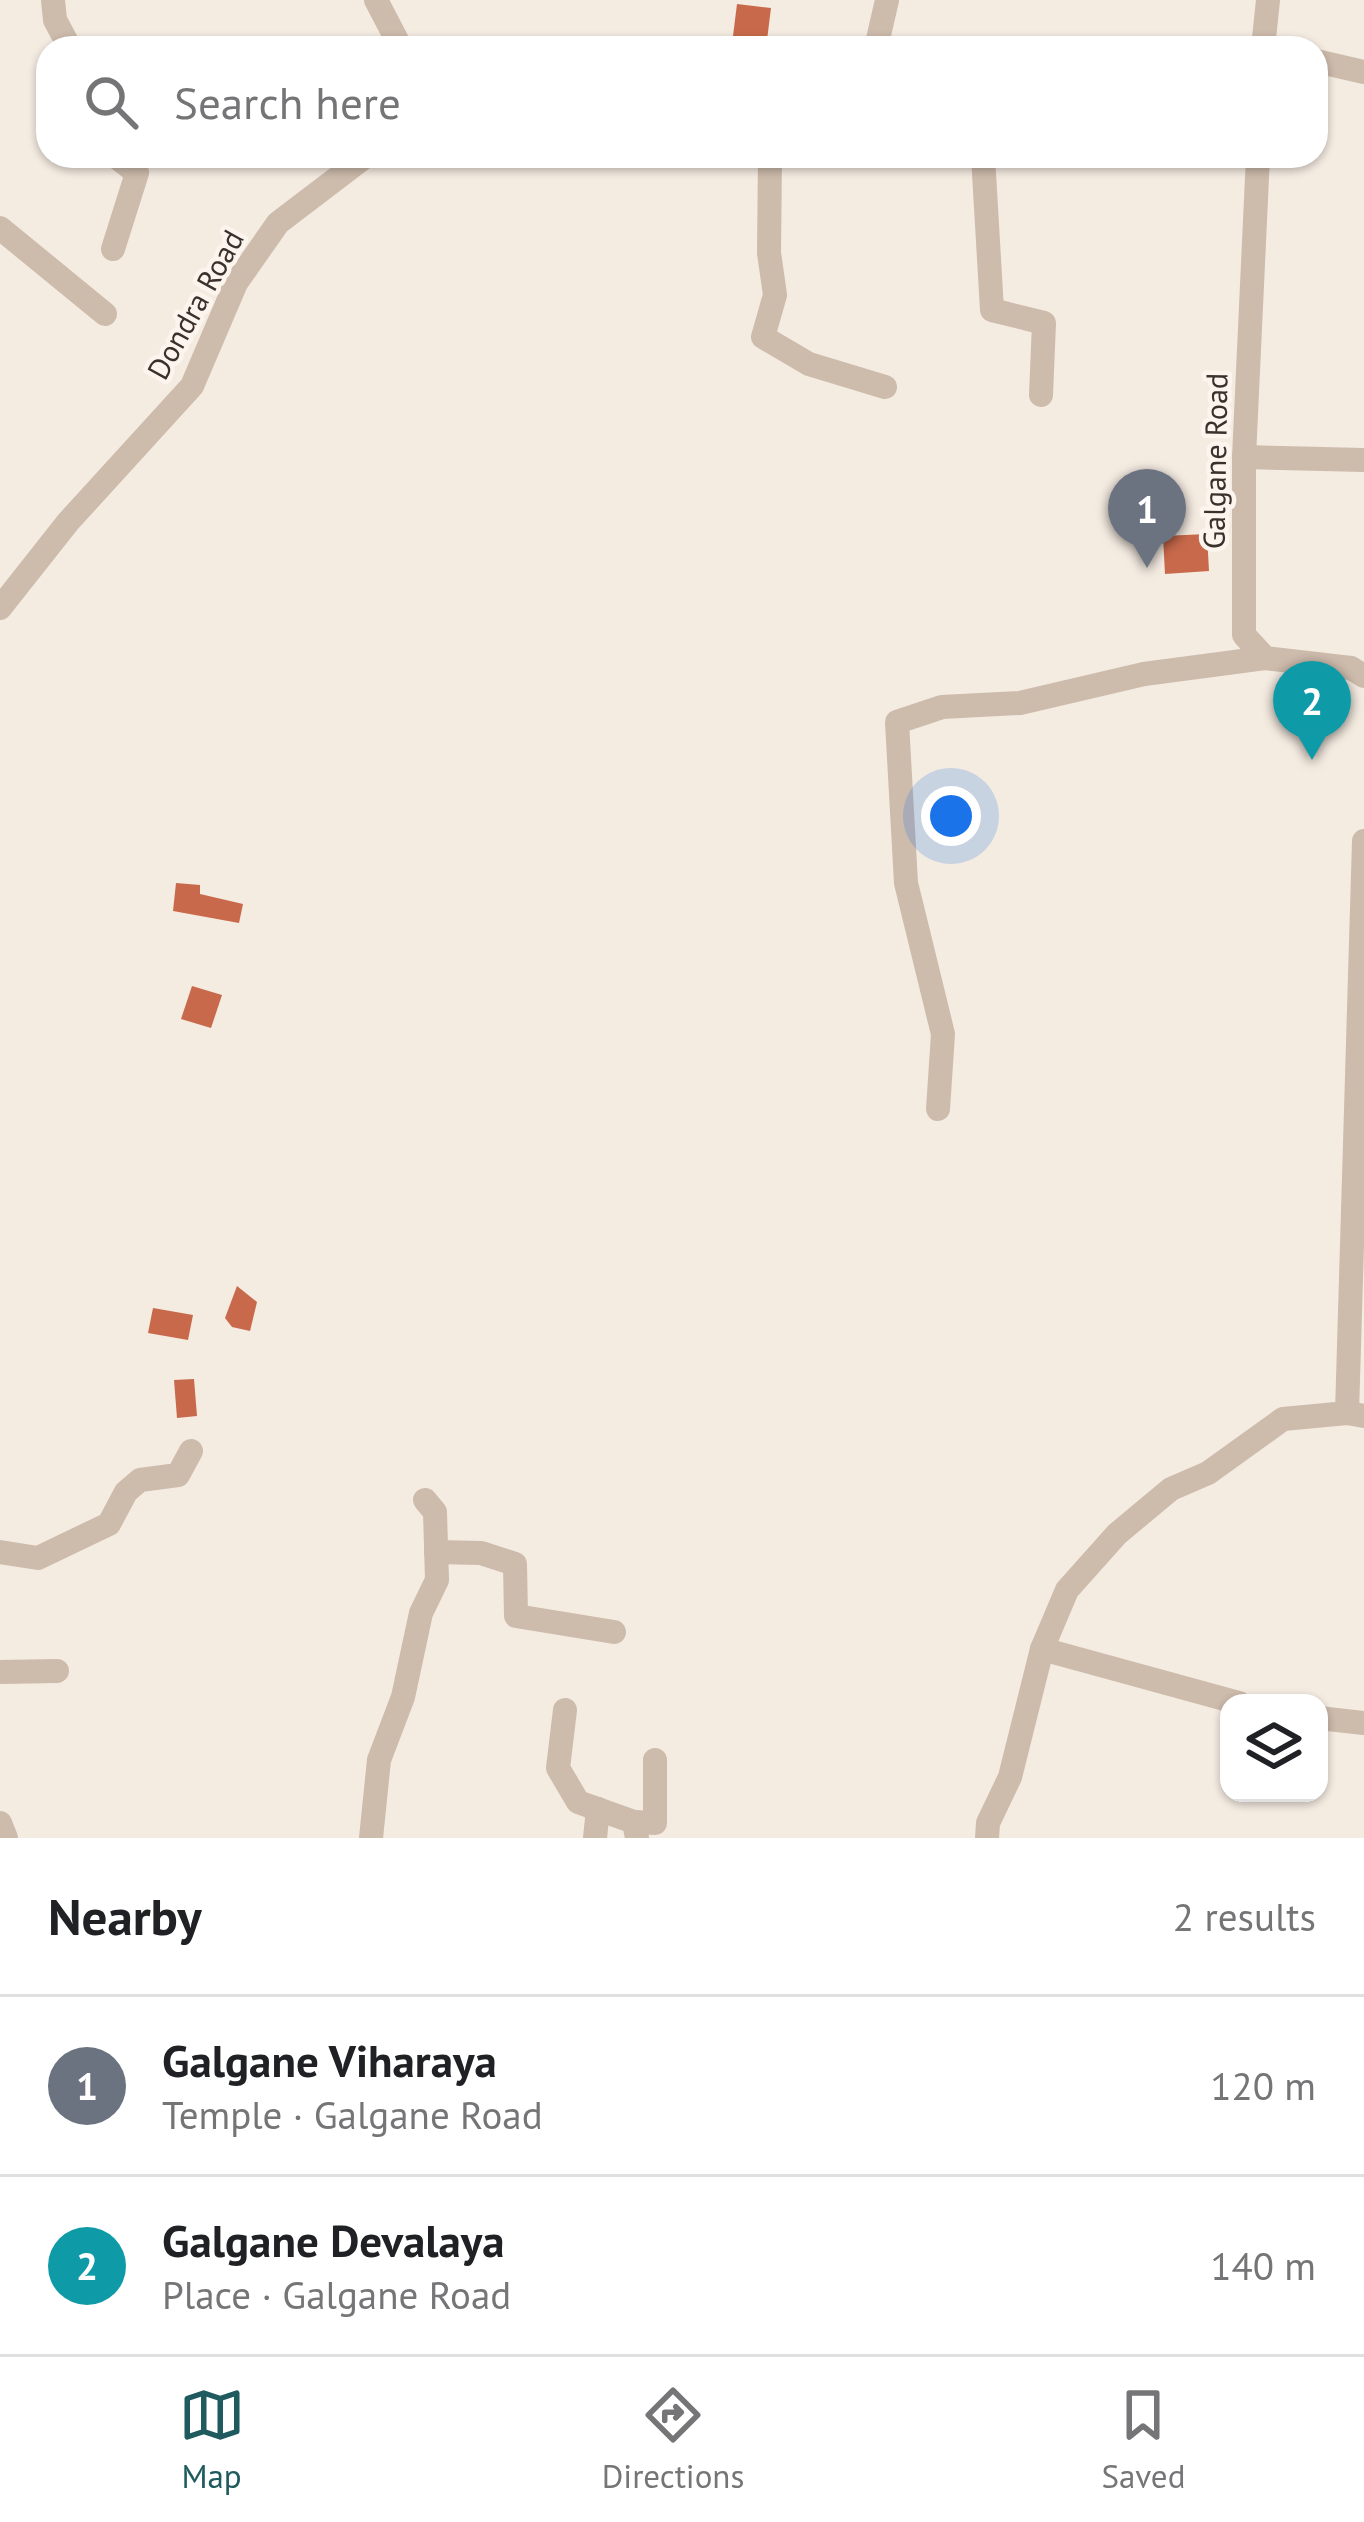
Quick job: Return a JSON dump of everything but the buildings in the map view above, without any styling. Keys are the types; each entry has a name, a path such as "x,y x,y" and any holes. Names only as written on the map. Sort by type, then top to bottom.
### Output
{"street":[{"path":"53,0 64,36"},
{"path":"376,0 395,36"},
{"path":"879,36 887,0"},
{"path":"1264,36 1268,0"},
{"path":"1328,65 1364,73"},
{"path":"113,249 137,173 131,168"},
{"name":"Dondra Road","path":"0,608 68,522 192,386 236,283 278,223 350,168"},
{"path":"770,168 769,253 775,295 764,337 809,364 885,387"},
{"path":"984,168 992,310 1044,323 1041,395"},
{"name":"Galgane Road","path":"1257,168 1244,457 1244,635 1265,658"},
{"path":"0,228 105,314"},
{"path":"1244,457 1364,460"},
{"path":"938,1109 943,1034 906,884 897,722 942,707 1021,704 1144,674 1265,658 1351,668 1364,676"},
{"path":"987,1838 988,1823 1010,1778 1042,1649 1067,1591 1117,1534 1171,1489 1208,1473 1283,1419 1356,1415 1364,841"},
{"path":"0,1552 38,1558 110,1523 125,1492 140,1480 178,1475 191,1451"},
{"path":"371,1838 379,1760 404,1696 422,1613 437,1580 435,1512 425,1500"},
{"path":"436,1552 481,1553 515,1564 516,1616 614,1632"},
{"path":"1042,1649 1220,1698"},
{"path":"0,1672 57,1671"},
{"path":"565,1710 558,1768 578,1802 636,1830 655,1822 655,1760"},
{"path":"1328,1719 1364,1723"},
{"path":"595,1838 598,1809"},
{"path":"0,1823 6,1838"}],"place":[{"name":"Galgane Viharaya","path":"1147,568"},
{"name":"Galgane Devalaya","path":"1312,760"}]}
